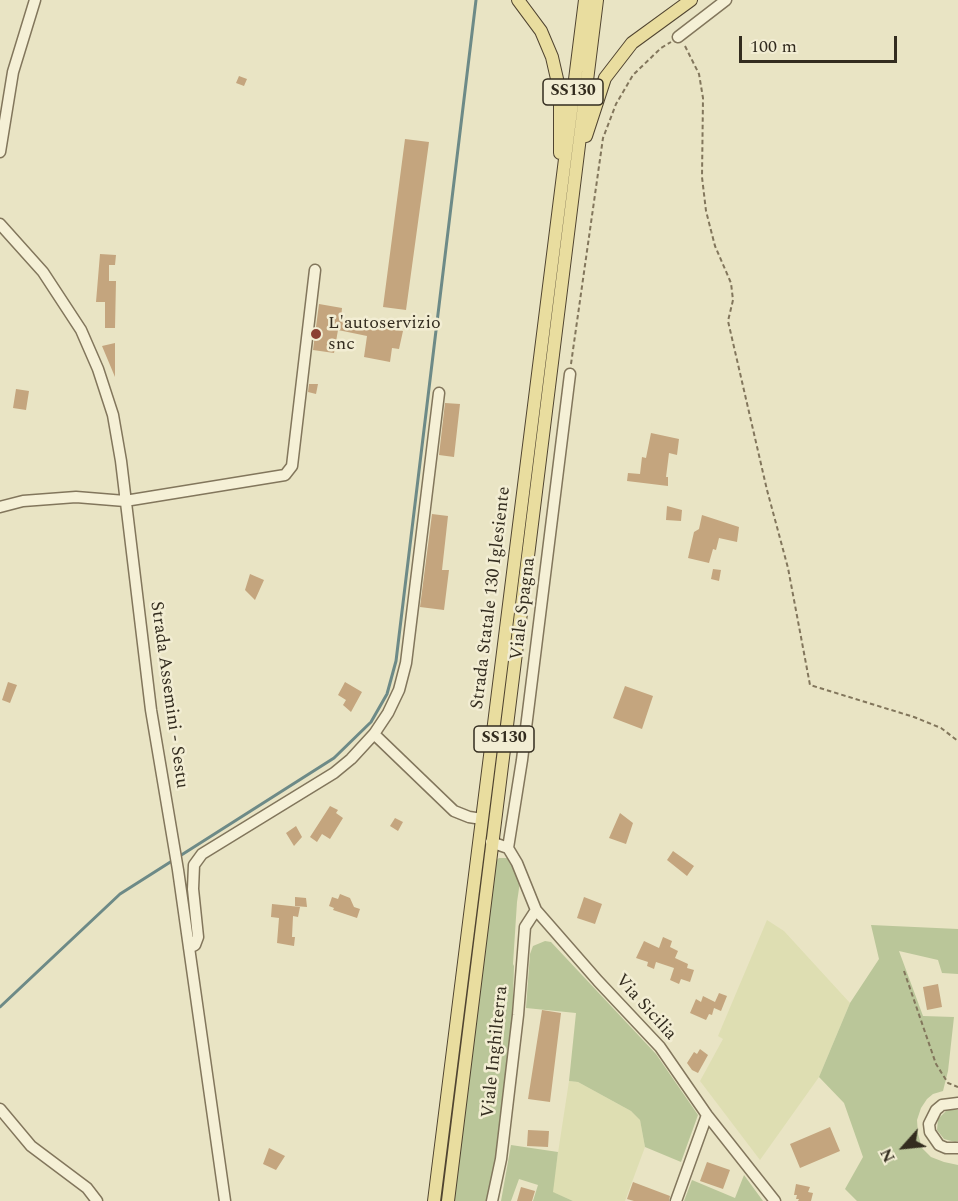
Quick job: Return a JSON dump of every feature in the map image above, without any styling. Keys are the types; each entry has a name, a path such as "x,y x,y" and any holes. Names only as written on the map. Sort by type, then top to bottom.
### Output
{"main road":[{"path":"518,0 541,31 552,57 560,92 559,147 562,184"},
{"name":"Strada Statale 130 Iglesiente","path":"434,1201 585,0"},
{"name":"Strada Statale 130 Iglesiente","path":"448,1201 597,0"},
{"path":"577,163 605,78 632,43 692,0"}],"street":[{"path":"0,152 14,72 35,0"},
{"path":"678,37 726,0"},
{"name":"Strada Assemini - Sestu","path":"0,224 43,272 81,330 98,369 113,415 151,710 178,870 225,1201"},
{"path":"0,507 23,501 76,497 125,501 285,475 292,466 315,270"},
{"name":"Viale Spagna","path":"508,848 523,749 570,374"},
{"path":"189,948 195,945 198,937 193,890 194,865 202,854 334,773 351,759 374,734 399,690 406,663 439,393"},
{"path":"374,734 454,811 482,819"},
{"path":"491,842 508,848"},
{"name":"Via Sicilia","path":"508,848 517,863 536,910 660,1047 706,1115 775,1201"},
{"name":"Viale Inghilterra","path":"492,1201 501,1158 518,1015 525,927 536,910"},
{"path":"958,1091 958,1103 942,1105 936,1110 929,1124 930,1132 939,1145 946,1148 958,1148"},
{"path":"0,1109 31,1146 87,1188 97,1201"},
{"path":"676,1201 706,1115"}],"path":[{"path":"570,374 603,138 616,104 633,75 661,48 678,37 699,74 703,98 702,177 706,211 714,246 730,282 733,300 728,321 788,568 810,684 914,717 941,728 958,741"},
{"path":"904,971 936,1064 948,1083 958,1087"}],"green space":[{"path":"499,858 509,858 520,882 513,964 512,1028 498,1144 488,1201 453,1201 494,862"},
{"path":"767,920 784,931 850,1003 819,1077 760,1160 700,1081 723,1039 718,1036"},
{"path":"871,925 958,929 958,974 942,973 938,960 899,951 923,1016 954,1017 948,1071 943,1091 927,1099 917,1120 922,1148 931,1157 958,1165 958,1201 857,1201 845,1189 863,1157 844,1103 819,1077 850,1003 879,959"},
{"path":"545,941 551,942 656,1054 698,1115 681,1162 645,1147 640,1120 631,1111 578,1082 569,1081 576,1013 526,1008 530,954 533,946"},
{"path":"569,1081 578,1082 631,1111 640,1120 645,1147 625,1201 573,1201 552,1192"},
{"path":"951,1109 958,1110 958,1141 955,1142 944,1139 937,1130 938,1119"},
{"path":"511,1145 558,1152 553,1192 573,1201 533,1201 538,1185 519,1179 511,1201 501,1201"},
{"path":"744,1175 763,1201 684,1201 692,1180 735,1198"}],"building":[{"path":"239,76 247,79 244,86 236,83"},
{"path":"405,139 429,142 406,310 383,307"},
{"path":"100,254 116,255 115,265 109,265 109,281 116,281 115,328 105,328 105,302 96,302"},
{"path":"319,304 342,308 341,318 403,331 399,349 392,348 390,362 364,357 367,336 338,330 334,353 313,350"},
{"path":"115,343 115,377 102,346"},
{"path":"309,384 318,384 316,394 308,392"},
{"path":"16,389 29,391 26,410 13,408"},
{"path":"445,403 460,404 454,457 439,455"},
{"path":"651,433 679,439 677,455 669,453 666,477 668,477 668,486 627,481 628,473 640,474 642,457 646,458"},
{"path":"667,506 682,510 681,521 666,520"},
{"path":"432,514 448,516 442,570 449,570 444,610 420,607"},
{"path":"702,515 739,527 737,542 719,538 709,563 688,558 694,532 699,529"},
{"path":"713,569 721,570 719,581 711,579"},
{"path":"250,574 264,580 255,600 245,590"},
{"path":"8,682 17,685 10,703 2,700"},
{"path":"345,682 362,692 351,712 343,705 346,700 338,695"},
{"path":"625,686 653,696 642,729 613,718"},
{"path":"330,806 338,810 336,813 343,818 330,839 322,834 317,842 310,837"},
{"path":"620,813 633,823 626,844 609,838"},
{"path":"395,818 403,822 398,831 390,826"},
{"path":"296,826 302,837 294,846 286,833"},
{"path":"673,851 694,866 687,876 667,860"},
{"path":"340,894 350,898 354,907 360,909 357,918 333,910 334,908 329,906 332,897 338,899"},
{"path":"295,897 306,898 307,907 295,906"},
{"path":"584,897 602,904 595,924 577,918"},
{"path":"272,904 300,907 298,917 293,916 294,946 277,943 279,918 271,917"},
{"path":"663,937 672,941 670,947 678,951 675,958 688,964 687,968 694,970 690,982 681,979 679,984 670,980 674,968 656,962 654,969 647,966 648,962 636,958 644,941 659,948"},
{"path":"938,984 942,1007 927,1010 923,987"},
{"path":"719,993 727,996 721,1011 714,1008 712,1015 709,1014 706,1020 690,1013 696,999 701,1002 703,996 715,1002"},
{"path":"542,1010 561,1013 550,1102 528,1099"},
{"path":"700,1049 708,1055 698,1073 692,1070 687,1063 694,1052 697,1054"},
{"path":"830,1127 840,1151 800,1168 790,1144"},
{"path":"528,1130 549,1131 548,1147 527,1146"},
{"path":"269,1148 285,1156 276,1170 263,1164"},
{"path":"707,1162 730,1170 723,1189 700,1181"},
{"path":"633,1182 670,1196 669,1201 627,1199"},
{"path":"796,1184 810,1187 808,1192 813,1193 811,1201 796,1199 797,1195 794,1195"},
{"path":"521,1187 535,1191 532,1201 517,1201"}],"waterway":[{"path":"0,1007 120,894 334,758 371,722 387,694 396,661 476,0"}],"place":[{"name":"L'autoservizio snc","path":"316,334"}]}
